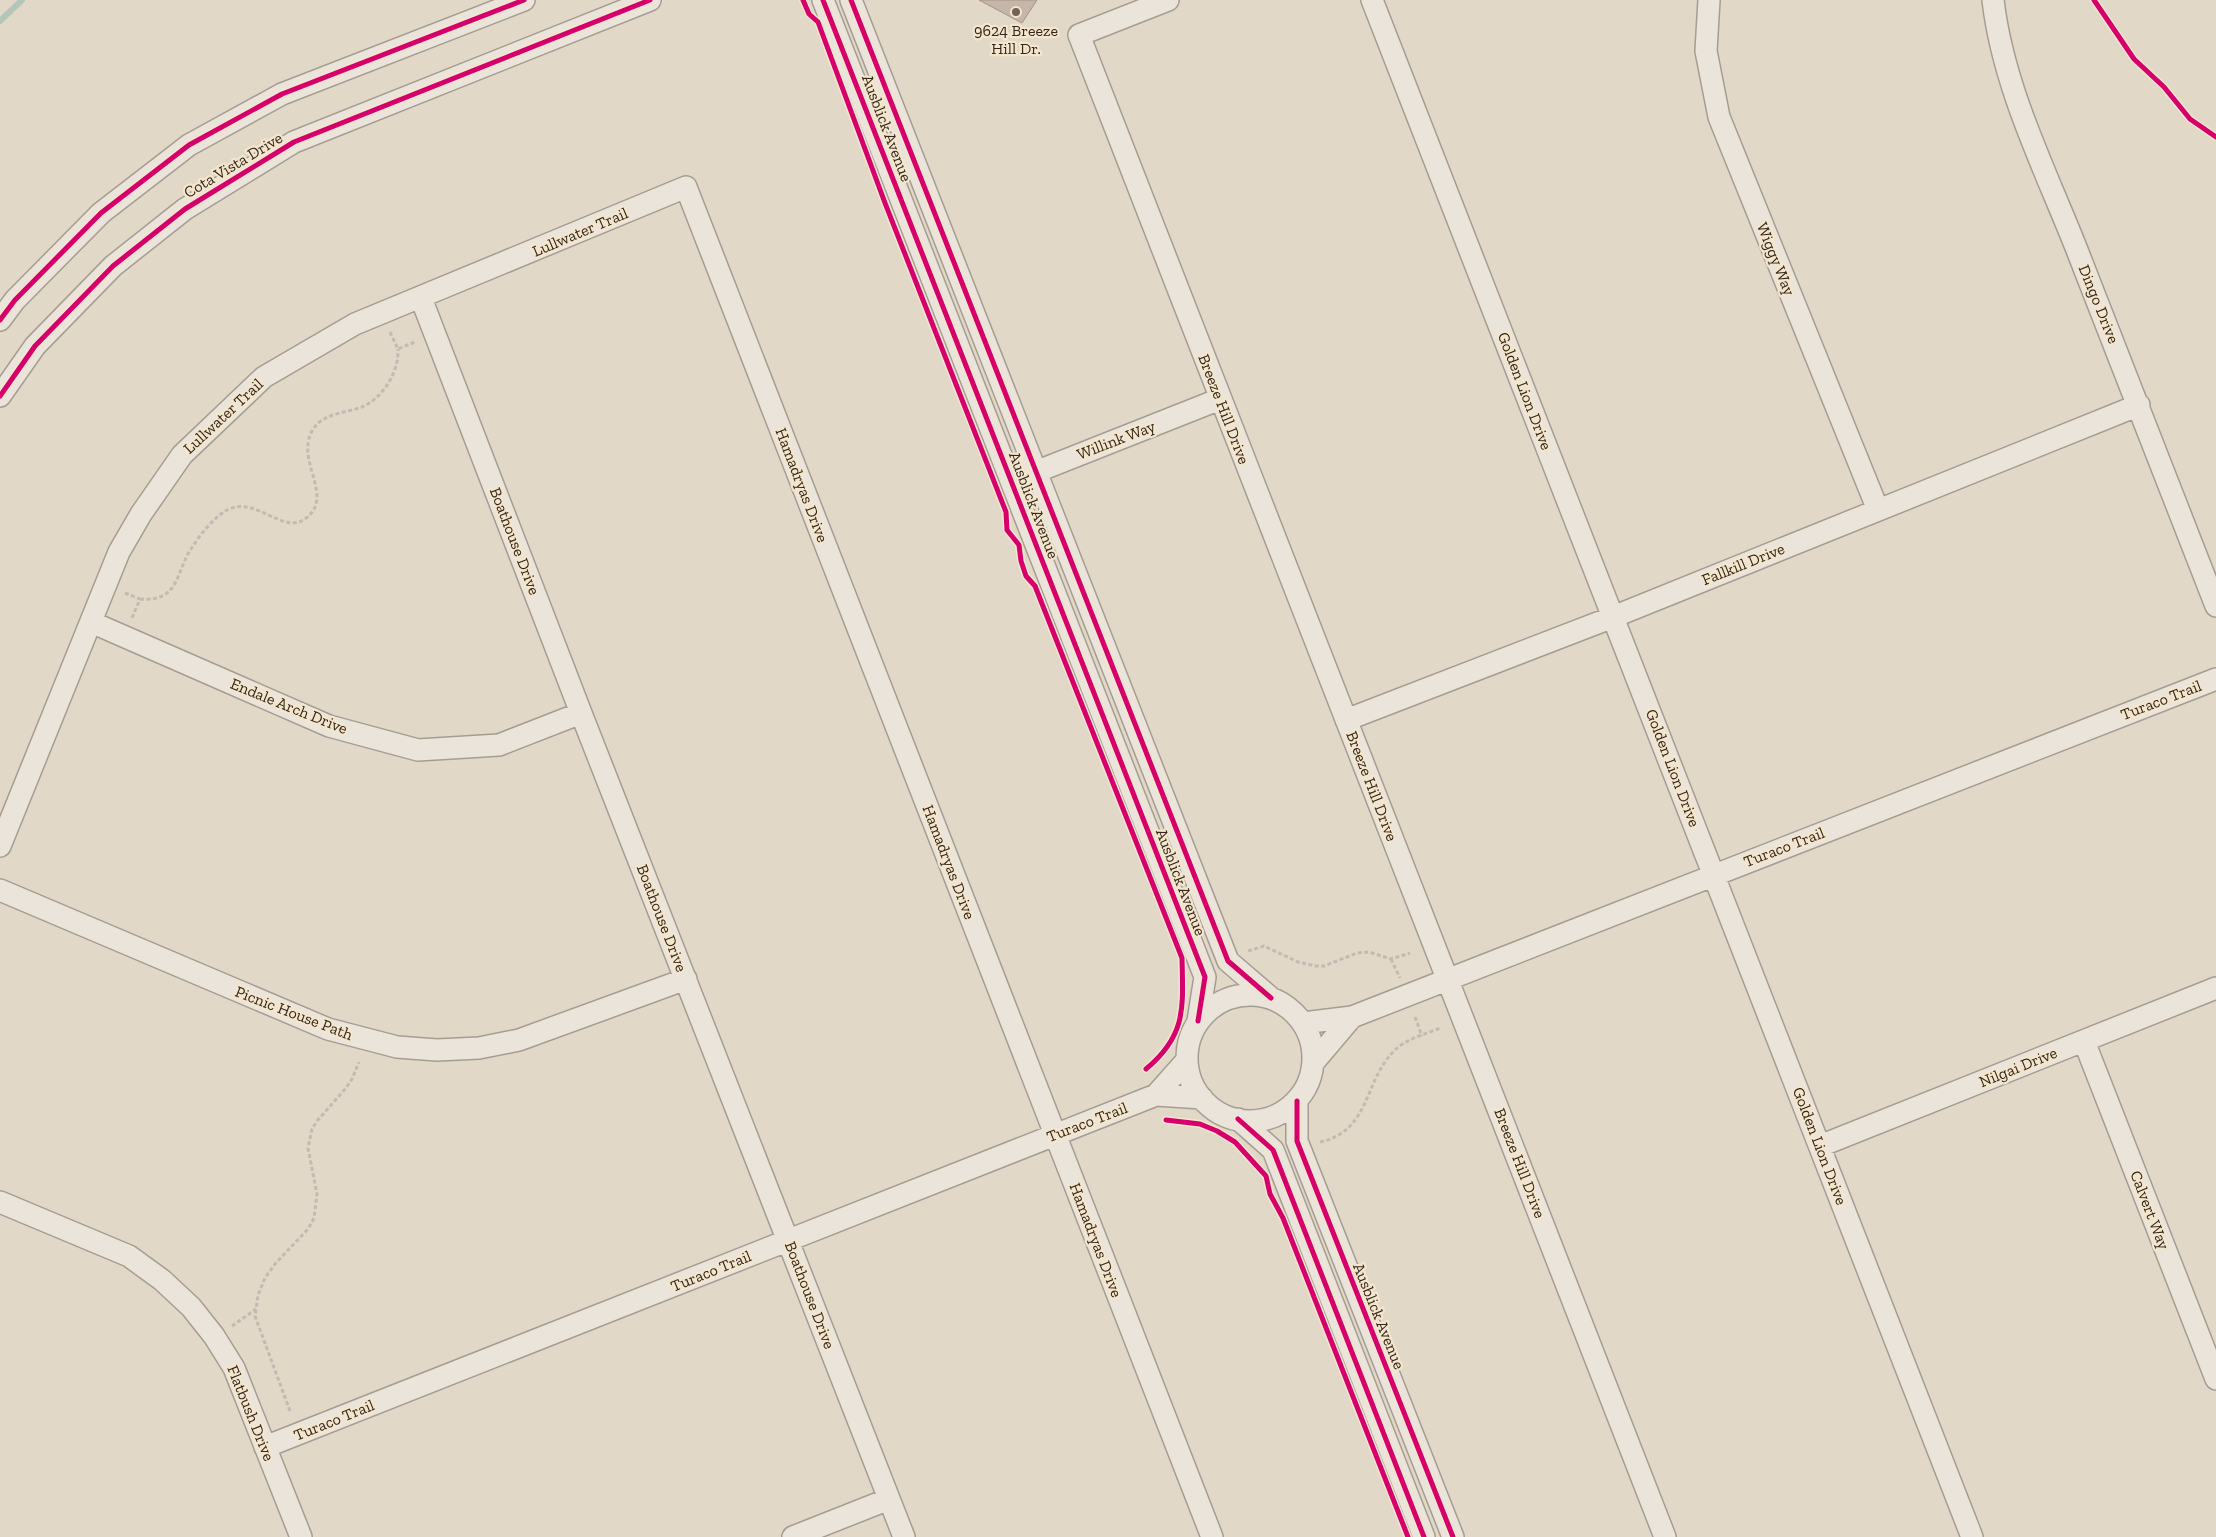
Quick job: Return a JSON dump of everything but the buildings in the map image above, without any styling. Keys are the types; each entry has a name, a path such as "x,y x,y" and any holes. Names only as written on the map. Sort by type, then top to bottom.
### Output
{"street":[{"path":"0,320 15,300 101,213 189,145 282,94 524,0"},
{"name":"Cota Vista Drive","path":"0,396 35,346 113,266 185,208 294,142 650,0"},
{"name":"Ausblick Avenue","path":"823,0 1205,977 1198,1021"},
{"name":"Ausblick Avenue","path":"851,0 1228,961 1271,998"},
{"name":"Breeze Hill Drive","path":"1168,0 1079,35 1665,1537"},
{"name":"Golden Lion Drive","path":"1372,0 1972,1537"},
{"name":"Wiggy Way","path":"1709,0 1706,51 1719,117 1878,510"},
{"name":"Dingo Drive","path":"1993,0 1996,30 2013,90 2139,405 2216,606"},
{"name":"Lullwater Trail","path":"0,846 119,552 141,514 182,454 264,377 355,324 686,187"},
{"name":"Hamadryas Drive","path":"686,187 1212,1537"},
{"name":"Boathouse Drive","path":"421,298 904,1537"},
{"name":"Willink Way","path":"1011,481 1220,399"},
{"name":"Fallkill Drive","path":"1346,720 1614,617 2139,405"},
{"name":"Endale Arch Drive","path":"91,622 330,726 418,750 499,745 581,712"},
{"name":"Turaco Trail","path":"1303,1023 1352,1017 2216,679"},
{"name":"Picnic House Path","path":"0,890 328,1029 397,1047 446,1050 479,1048 519,1040 686,979"},
{"name":"Nilgai Drive","path":"1820,1146 2216,988"},
{"path":"1238,1120 1259,1120 1280,1114 1296,1101 1308,1083 1313,1062 1311,1041 1303,1023 1289,1008 1271,998 1251,995 1231,997 1213,1006 1198,1021 1190,1039 1187,1060 1191,1080 1202,1098 1218,1112 1238,1120 1273,1150 1424,1537"},
{"name":"Turaco Trail","path":"1313,1062 1352,1017"},
{"name":"Calvert Way","path":"2084,1041 2216,1380"},
{"name":"Turaco Trail","path":"1156,1095 1187,1060"},
{"name":"Turaco Trail","path":"265,1447 1156,1095 1202,1098"},
{"name":"Ausblick Avenue","path":"1296,1101 1297,1141 1453,1537"},
{"name":"Flatbush Drive","path":"0,1202 129,1256 162,1280 191,1307 214,1336 234,1368 301,1537"},
{"path":"793,1537 890,1499"}],"path":[{"path":"119,591 140,599 153,600 162,596 171,588 179,576 190,550 215,520 227,510 239,506 249,507 285,523 304,520 316,506 318,496 307,455 308,437 315,426 326,418 362,407 373,401 386,386 395,370 398,349 390,332"},
{"path":"398,349 415,342"},
{"path":"130,624 140,599"},
{"path":"1246,952 1258,946 1264,946 1298,962 1316,966 1324,966 1357,953 1369,952 1392,959 1410,953"},
{"path":"1392,959 1400,978"},
{"path":"1415,1017 1422,1036"},
{"path":"1320,1142 1333,1139 1349,1127 1360,1114 1380,1068 1394,1051 1402,1044 1440,1028"},
{"path":"290,1411 256,1316 258,1295 265,1278 308,1229 314,1218 317,1194 308,1148 312,1129 316,1120 346,1088 359,1062"},
{"path":"231,1326 256,1309"}],"waterway":[{"path":"0,21 22,0"}],"cycle path":[{"path":"0,320 15,300 101,213 189,145 282,94 524,0"},
{"path":"0,396 35,346 113,266 185,209 294,142 650,0"},
{"path":"803,0 809,14 818,22 885,203 1006,512 1007,530 1019,545 1021,561 1026,576 1035,586 1182,958 1182,1006 1176,1032 1169,1044 1146,1069"},
{"path":"823,0 1205,977 1198,1021"},
{"path":"851,0 1228,961 1271,998"},
{"path":"2094,0 2134,59 2164,87 2190,119 2216,137"},
{"path":"1297,1101 1297,1141 1453,1537"},
{"path":"1238,1119 1273,1150 1424,1537"},
{"path":"1166,1120 1200,1124 1217,1131 1235,1142 1266,1176 1270,1194 1283,1218 1408,1537"}],"place":[{"name":"9624 Breeze Hill Dr.","path":"1016,12"}]}
